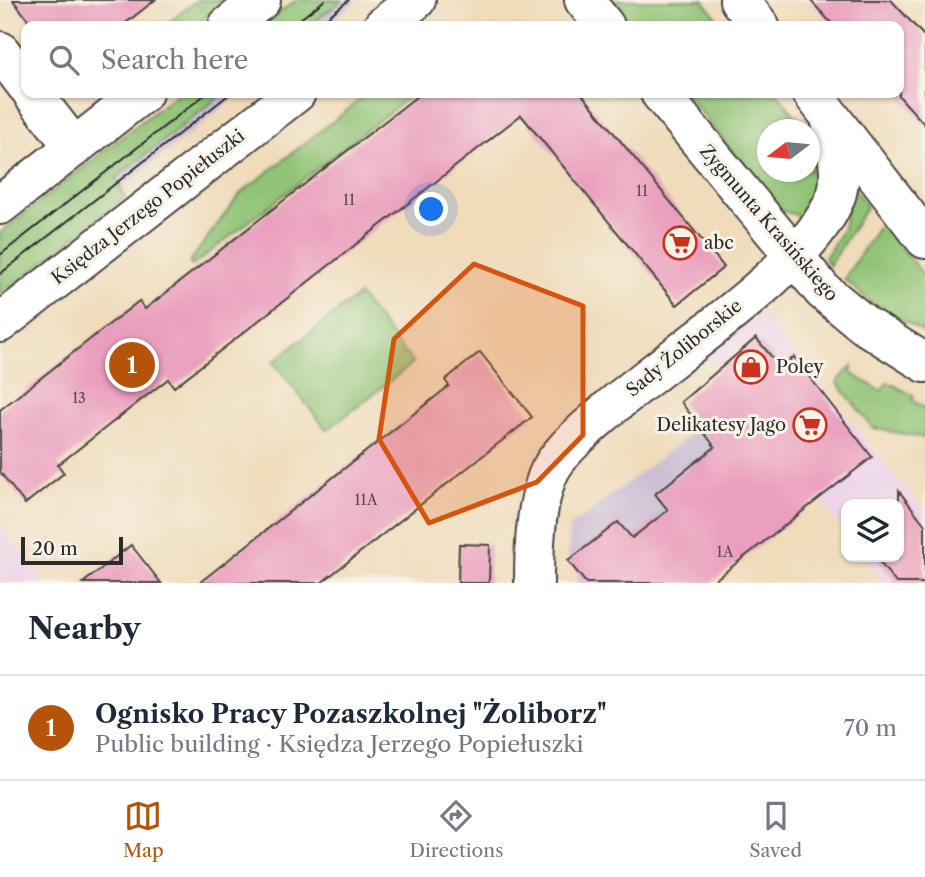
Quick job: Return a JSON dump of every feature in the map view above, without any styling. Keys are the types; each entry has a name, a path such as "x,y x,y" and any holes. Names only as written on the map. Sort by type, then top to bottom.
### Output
{"street":[{"path":"234,21 261,0"},
{"path":"389,21 416,0"},
{"path":"584,0 601,21"},
{"path":"739,0 756,21"},
{"path":"0,51 21,78"},
{"path":"36,98 74,147"},
{"path":"0,205 137,98"},
{"name":"Księdza Jerzego Popiełuszki","path":"0,323 290,98"},
{"name":"Zygmunta Krasińskiego","path":"664,98 823,291 925,363"},
{"path":"821,105 925,239"},
{"name":"Sady Żoliborskie","path":"534,583 534,545 547,476 556,463 579,436 621,397 758,288 793,256 822,223 837,194 837,158 821,105"}],"highlighted area":[{"path":"474,264 583,306 583,435 537,482 429,523 379,439 394,339"}],"shaded area":[{"path":"342,0 358,0 331,21 315,21"},
{"path":"218,98 235,98 123,187 116,178"},
{"path":"762,313 925,512 925,583 885,583 868,562 904,562 904,499 841,499 841,527 707,354"},
{"path":"718,414 798,516 711,583 577,583 578,573 568,561 569,527"},
{"path":"0,525 45,583 0,583"}],"green space":[{"path":"197,0 228,0 201,21 170,21"},
{"path":"296,0 342,0 315,21 269,21"},
{"path":"609,0 703,0 720,21 627,21"},
{"path":"172,98 218,98 116,178 125,197 0,296 0,233"},
{"path":"363,98 408,98 192,266 189,263 240,194"},
{"path":"689,98 781,98 798,119 757,119 757,182"},
{"path":"820,147 828,157 828,188 802,217 780,210 757,182 820,182"},
{"path":"850,184 867,206 829,266 825,258 843,229"},
{"path":"881,223 925,277 925,333 868,300 844,279"},
{"path":"359,295 413,363 327,430 273,362"},
{"path":"852,366 851,373 881,391 888,382 914,396 912,400 925,408 925,438 873,428 837,382"}],"building":[{"path":"13,0 155,0 128,21 29,21"},
{"path":"810,0 891,0 925,37 925,125 901,98 904,98 904,21 829,21"},
{"path":"415,98 585,98 724,267 677,305 521,115 174,387 168,379 58,465 64,473 25,504 0,472 0,410 139,301 145,309"},
{"path":"756,338 780,367 794,357 872,457 711,583 586,583 568,561 618,522 632,538 668,510 655,494 715,447 681,402"},
{"path":"480,352 532,417 321,583 199,583 449,386 445,380"},
{"path":"899,491 925,525 925,583 896,583 880,562 904,562 904,499 899,499"},
{"path":"459,544 490,545 489,583 458,583"},
{"path":"131,545 161,583 83,583"}],"tram line":[{"path":"298,21 325,0"},
{"path":"322,21 349,0"},
{"path":"0,255 201,98"},
{"path":"0,274 225,98"}],"place":[{"name":"abc","path":"680,243"},
{"name":"Ognisko Pracy Pozaszkolnej \"Żoliborz\"","path":"132,365"},
{"name":"Poley","path":"751,367"},
{"name":"Delikatesy Jago","path":"810,425"}]}
